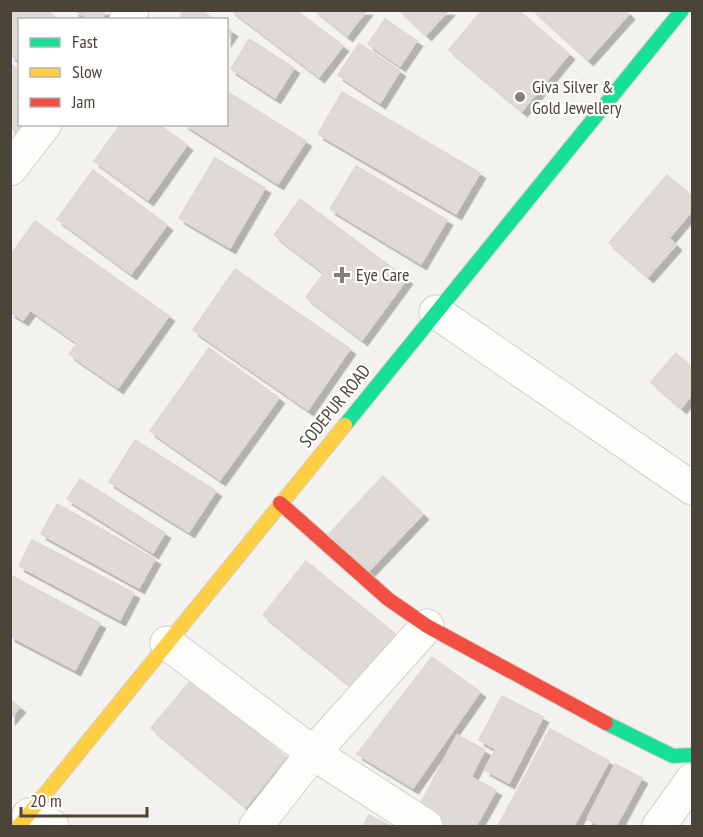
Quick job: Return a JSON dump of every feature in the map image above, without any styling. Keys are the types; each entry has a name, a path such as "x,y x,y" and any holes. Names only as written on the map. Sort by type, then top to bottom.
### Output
{"main road":[{"name":"SODEPUR ROAD","path":"34,823 167,643 682,10"},
{"path":"280,503 388,599 427,626 568,704 674,756 693,755"}],"street":[{"path":"15,155 43,126"},
{"path":"435,312 693,488"},
{"path":"255,826 313,753 427,626"},
{"path":"167,643 313,753 426,826"},
{"path":"659,826 693,780"}],"building":[{"path":"10,10 46,10 57,18 18,18 18,60 10,55"},
{"path":"73,10 106,10 102,18 88,18"},
{"path":"184,10 200,10 212,18 179,18"},
{"path":"231,10 296,10 343,46 319,77"},
{"path":"315,10 367,10 347,36"},
{"path":"399,10 449,10 426,35"},
{"path":"482,10 518,10 569,54 522,111 449,50"},
{"path":"533,10 625,10 629,14 588,60"},
{"path":"385,19 417,41 400,66 368,44"},
{"path":"249,39 294,68 275,98 231,69"},
{"path":"359,43 400,71 380,103 338,75"},
{"path":"10,64 18,69 18,126 21,126 17,132 10,128"},
{"path":"228,92 306,141 278,184 187,126 228,126"},
{"path":"342,92 480,173 456,214 318,134"},
{"path":"120,126 161,126 187,145 148,200 94,161"},
{"path":"215,158 265,188 230,248 179,218"},
{"path":"356,166 447,220 421,264 330,209"},
{"path":"93,170 167,225 131,274 57,219"},
{"path":"667,175 692,196 692,211 669,238 676,245 648,277 609,243"},
{"path":"300,199 407,279 362,340 306,297 324,273 274,235"},
{"path":"35,221 169,316 118,388 69,354 77,343 30,310 23,320 10,312 10,256"},
{"path":"235,269 350,349 308,410 193,330"},
{"path":"209,348 279,398 220,480 150,431"},
{"path":"676,353 692,368 692,395 681,408 651,382"},
{"path":"135,440 216,491 189,532 109,482"},
{"path":"383,476 423,514 369,571 329,534"},
{"path":"80,479 165,533 153,553 67,499"},
{"path":"57,504 155,559 139,588 41,534"},
{"path":"32,540 134,593 120,620 19,566"},
{"path":"306,561 404,641 361,694 263,615"},
{"path":"10,575 100,623 75,670 10,636"},
{"path":"432,657 480,692 413,788 357,754"},
{"path":"192,679 286,757 246,807 151,728"},
{"path":"502,696 543,717 509,783 485,770 496,749 479,740"},
{"path":"10,700 20,707 10,719"},
{"path":"550,729 609,761 574,826 498,826"},
{"path":"457,735 485,750 471,777 496,790 476,826 443,826 416,812"},
{"path":"615,764 642,778 616,826 601,826 587,819"},
{"path":"369,815 390,826 363,826"}],"traffic: fast":[{"path":"345,425 682,10"},
{"path":"606,723 673,756 692,755"}],"traffic: slow":[{"path":"19,826 345,425"}],"traffic: jam":[{"path":"280,503 388,599 427,626 606,723"}],"place":[{"name":"Giva Silver & Gold Jewellery","path":"520,97"},
{"name":"Eye Care","path":"342,275"}]}
